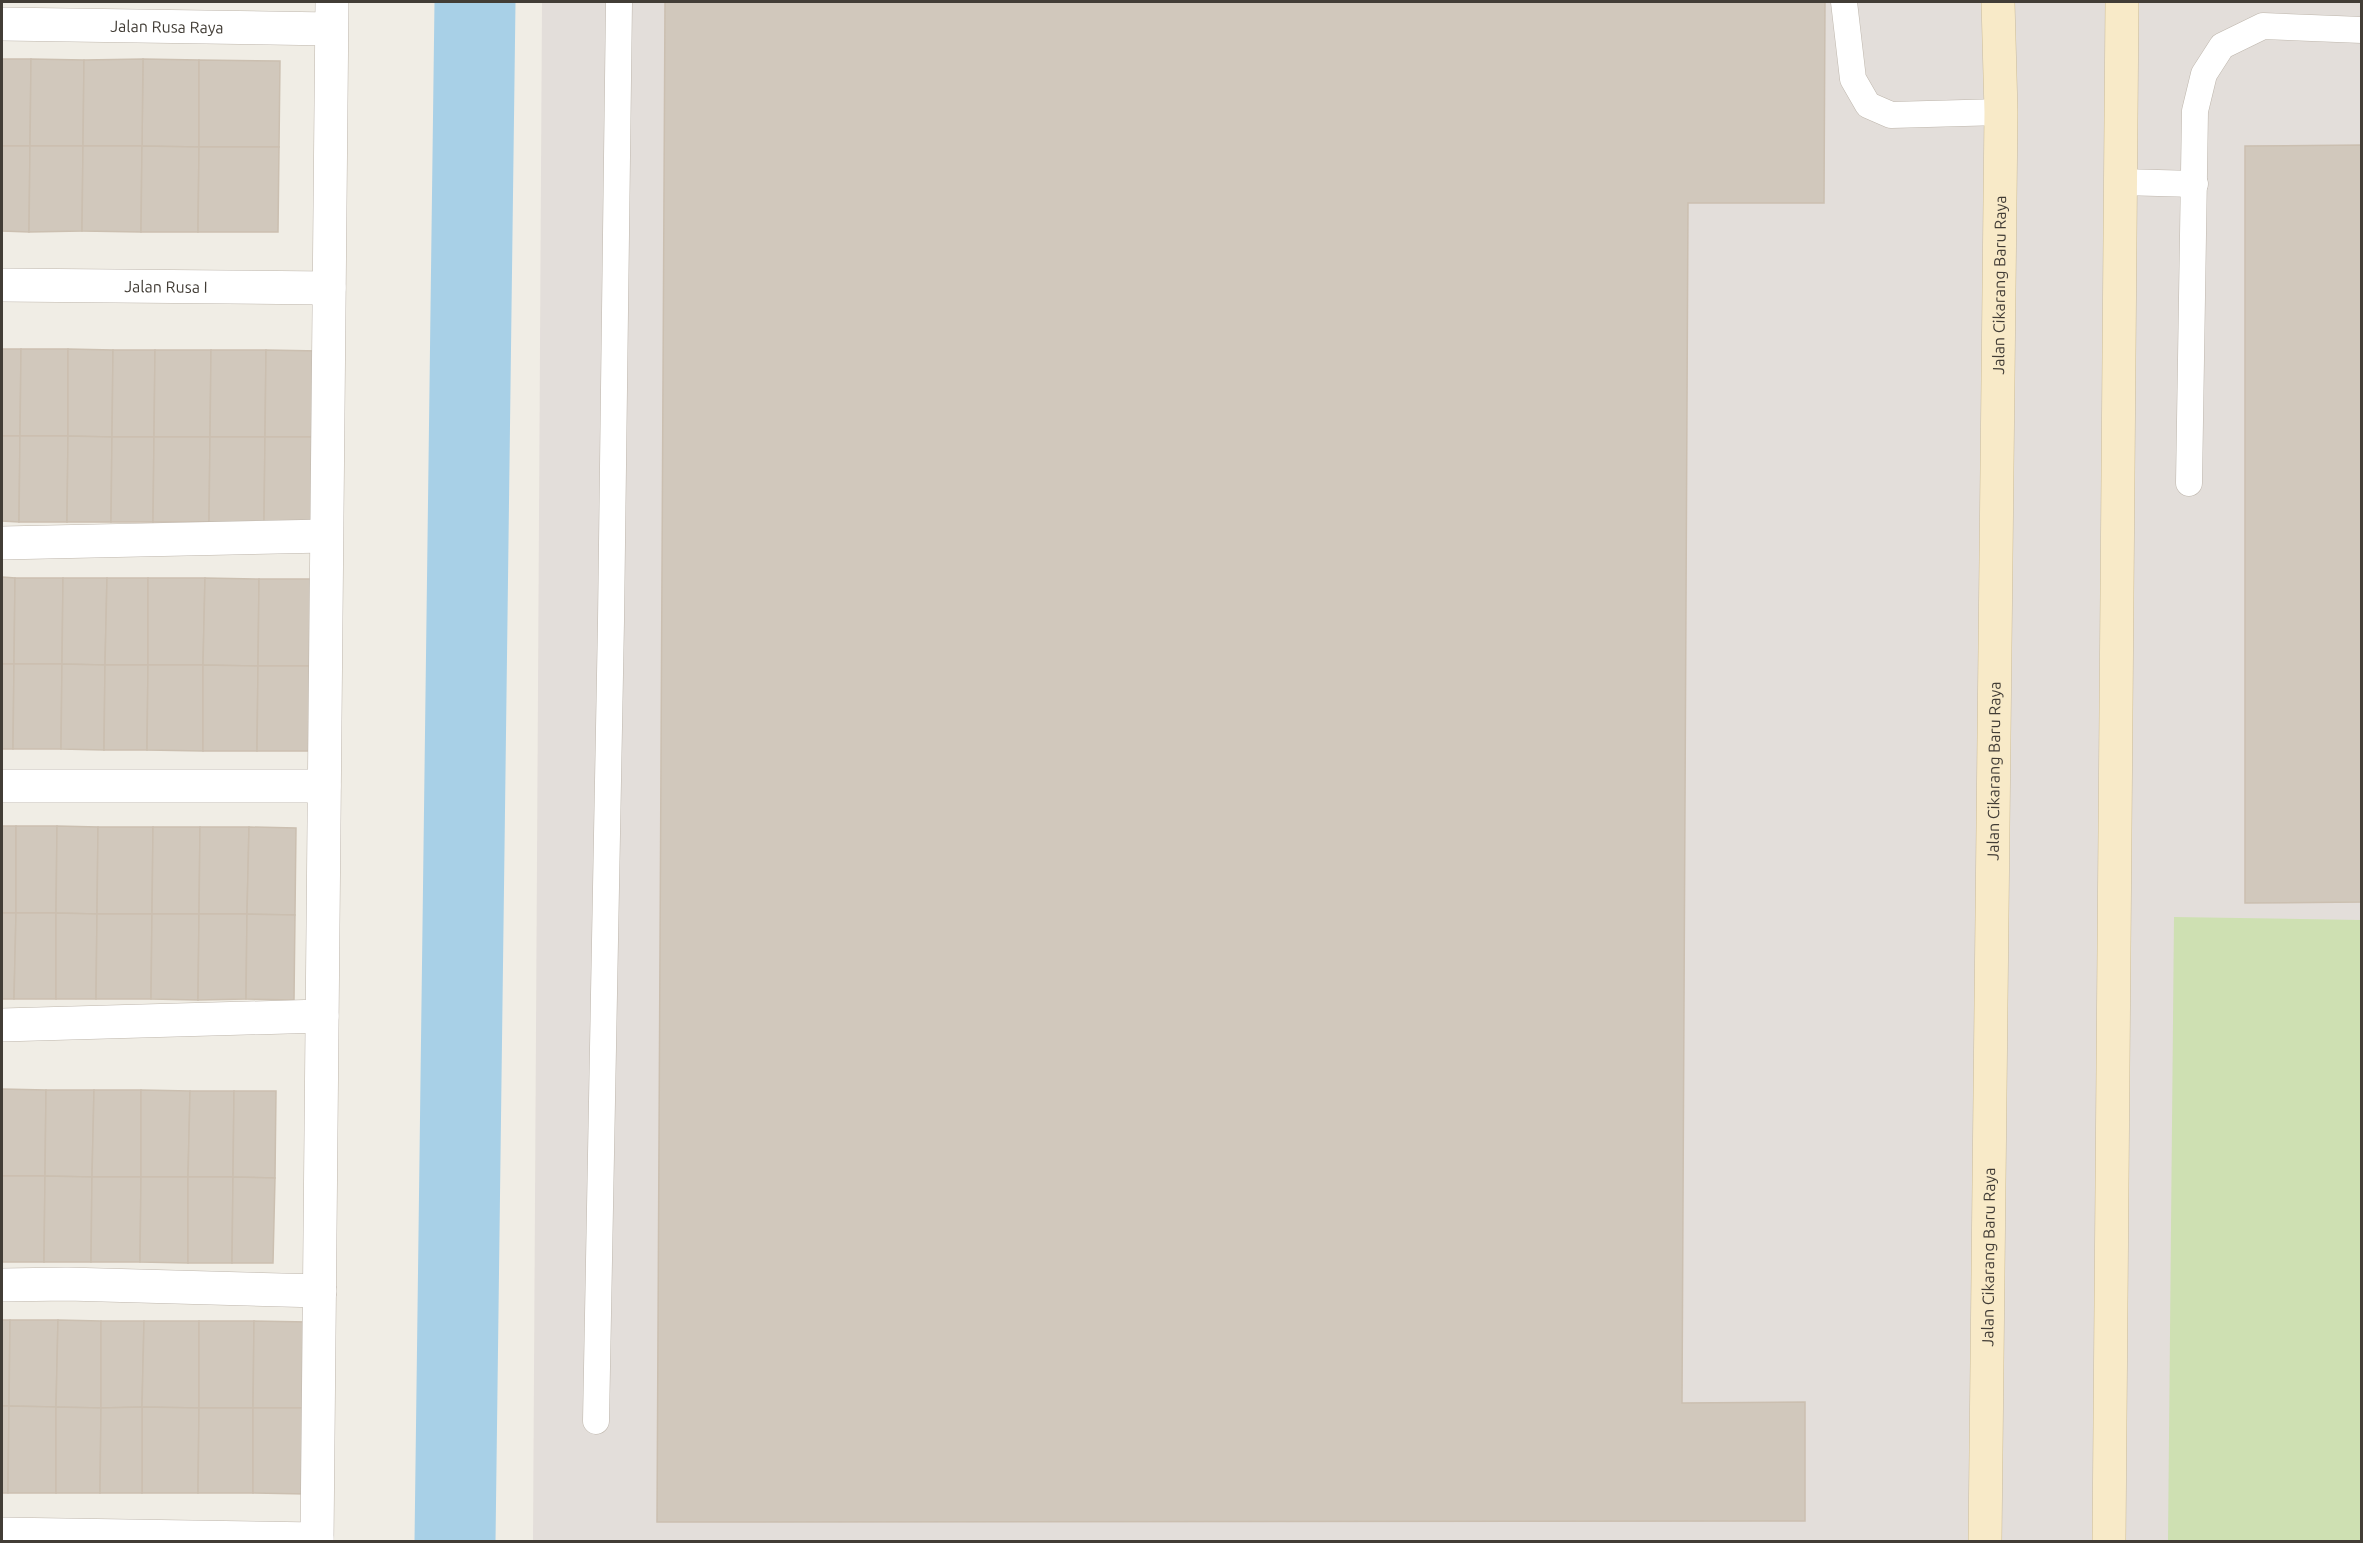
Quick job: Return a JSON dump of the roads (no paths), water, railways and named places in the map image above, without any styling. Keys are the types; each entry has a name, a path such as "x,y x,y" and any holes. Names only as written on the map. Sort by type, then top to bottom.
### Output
{"main road":[{"name":"Jalan Cikarang Baru Raya","path":"1985,1542 2001,112 1998,2"},
{"path":"2109,1542 2122,2"}],"street":[{"name":"Jalan Rusa Raya","path":"2,24 332,15"},
{"path":"2,1534 317,1540 332,15"},
{"name":"Jalan Rusa I","path":"2,285 329,288"},
{"path":"2,543 327,536"},
{"path":"2,786 324,786"},
{"path":"2,1025 322,1016"},
{"path":"2,1285 67,1284 320,1291"}],"lane":[{"path":"596,1421 611,633 619,2"},
{"path":"1844,2 1853,80 1868,105 1891,115 2001,112"},
{"path":"2189,483 2195,111 2204,74 2222,46 2263,26 2361,30"},
{"path":"2121,182 2195,184"}],"waterway":[{"path":"455,1542 475,2"}]}
